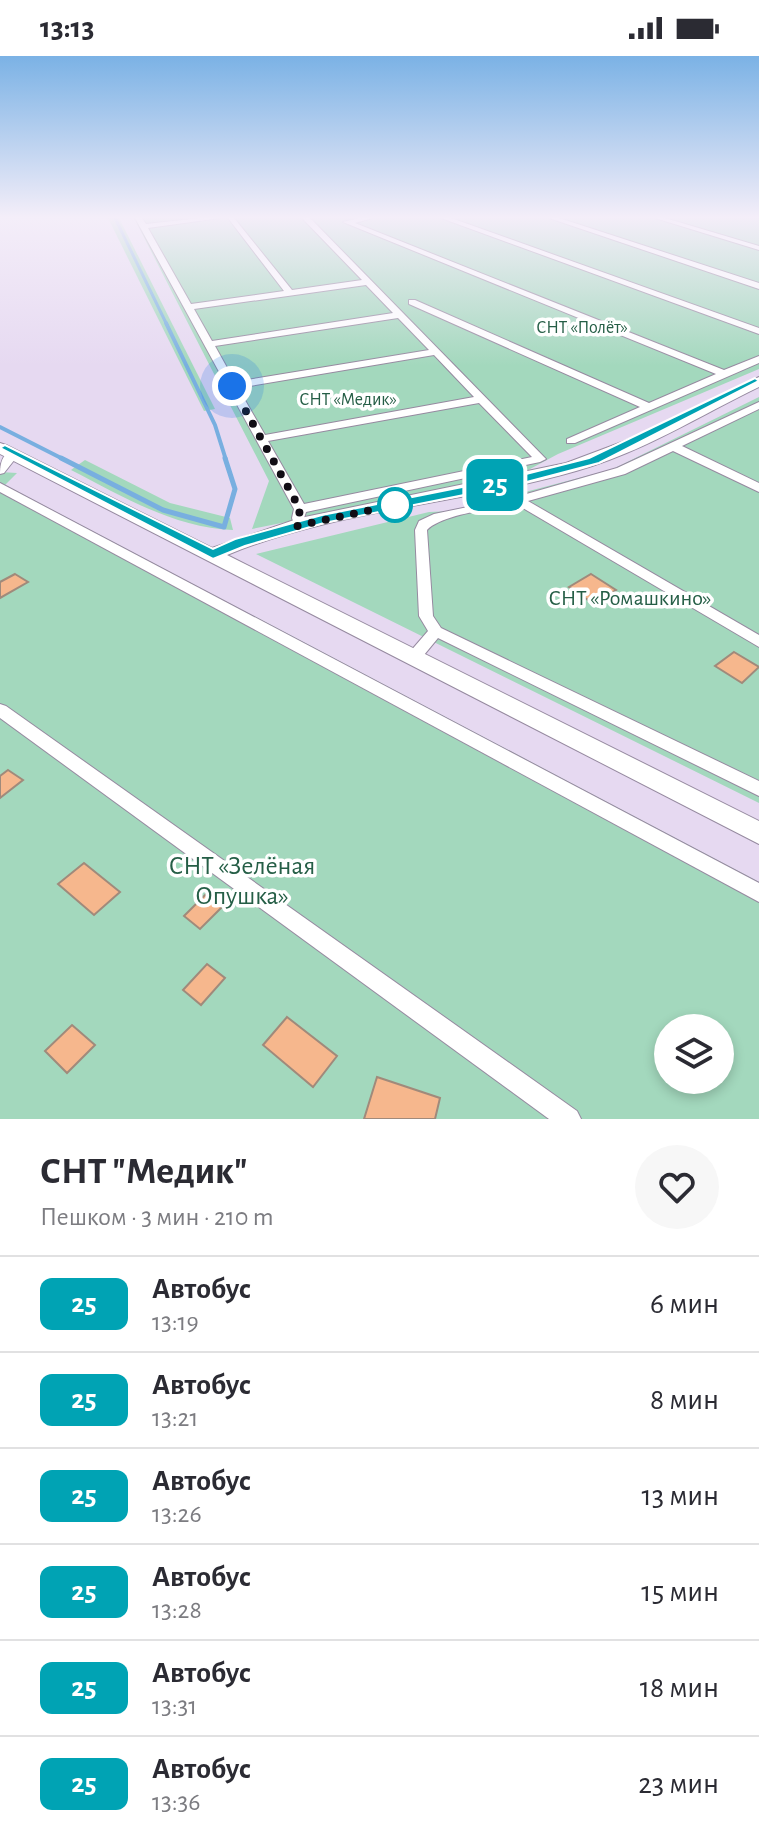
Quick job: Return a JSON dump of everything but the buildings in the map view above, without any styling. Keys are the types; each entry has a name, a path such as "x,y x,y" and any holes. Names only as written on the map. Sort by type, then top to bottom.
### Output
{"street":[{"path":"167,268 262,439 298,517"},
{"path":"270,268 290,293"},
{"path":"213,554 298,517 540,459 354,268"},
{"path":"460,268 724,374"},
{"path":"583,268 759,331"},
{"path":"703,268 759,286"},
{"path":"189,307 368,282"},
{"path":"412,302 649,407"},
{"path":"209,344 400,315"},
{"path":"232,386 436,352"},
{"path":"571,441 759,359"},
{"path":"298,517 519,480 594,461 759,381"},
{"path":"262,439 482,399"},
{"path":"759,405 621,471 518,500 438,517 424,524 426,616 436,631 759,789"},
{"path":"674,447 759,488"},
{"path":"0,470 4,450 759,833"},
{"path":"0,487 759,893"},
{"path":"518,500 759,642"},
{"path":"414,657 436,631"},
{"path":"0,710 569,1119"}],"green space":[{"path":"133,268 144,268 215,409 204,411"},
{"path":"159,268 759,268 759,369 558,454 517,476 252,529 269,481"},
{"name":"СНТ «Ромашкино»","path":"759,397 759,803 256,554 429,512 453,511 613,469"},
{"path":"85,460 170,503 230,518 233,530 211,528 169,517 129,500 71,470"},
{"name":"СНТ «Зелёная Опушка»","path":"0,472 17,473 5,485 759,882 759,1119 0,1119"}],"waterway":[{"path":"139,268 167,325"},
{"path":"166,323 215,425 226,460"},
{"path":"0,427 65,460"},
{"path":"61,458 163,510 224,527 235,489 225,458"}],"bus line":[{"name":"25","path":"0,448 213,554 240,542 297,526 519,480 594,461 759,381"}],"route":[{"path":"232,386 300,509 297,526 399,504 395,505"}],"park label":[{"name":"СНТ «Полёт»","path":"582,327"},
{"name":"СНТ «Медик»","path":"348,399"}]}
